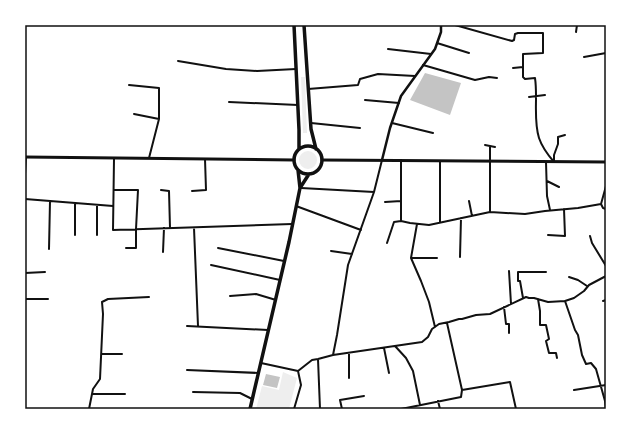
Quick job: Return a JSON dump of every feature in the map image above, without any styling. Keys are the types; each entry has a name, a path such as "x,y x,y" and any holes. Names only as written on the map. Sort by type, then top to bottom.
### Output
{"main road":[{"path":"294,25 299,149"},
{"path":"304,25 310,123 316,149 321,155 322,160 319,168 313,173 303,173 298,170 294,164 294,156 299,149 308,146 316,149"},
{"path":"25,157 294,160"},
{"path":"322,160 606,162"},
{"path":"250,409 293,224 300,188 298,170"},
{"path":"300,188 309,174"}],"street":[{"path":"333,355 348,265 374,192 392,123 401,96 435,49 441,32 441,25"},
{"path":"455,25 512,41 514,40 515,34 518,33 543,33 543,53 523,54 523,67 524,78 535,78 536,123 539,138 545,150 554,162"},
{"path":"576,32 577,25"},
{"path":"437,43 469,53"},
{"path":"388,49 431,54"},
{"path":"584,57 606,54"},
{"path":"178,61 226,69 257,71 296,69"},
{"path":"423,65 475,80 497,78"},
{"path":"513,68 523,67"},
{"path":"308,89 358,85 360,79 378,74 415,76"},
{"path":"129,85 159,88 159,118 149,158"},
{"path":"529,97 545,95"},
{"path":"366,100 399,103"},
{"path":"229,102 298,104"},
{"path":"134,114 159,118"},
{"path":"310,123 360,128"},
{"path":"392,123 433,133"},
{"path":"554,162 554,155 558,144 558,136 565,135"},
{"path":"485,145 496,147"},
{"path":"490,146 490,212"},
{"path":"25,157 25,174"},
{"path":"114,158 113,230 293,224"},
{"path":"192,191 206,190 205,159"},
{"path":"401,160 401,221"},
{"path":"440,161 440,222"},
{"path":"546,162 547,196 550,210"},
{"path":"547,181 559,187"},
{"path":"601,204 606,186"},
{"path":"300,188 374,192"},
{"path":"114,190 138,190 136,248 126,248"},
{"path":"161,190 169,192 170,228"},
{"path":"25,199 113,206"},
{"path":"49,249 50,201"},
{"path":"385,202 401,201"},
{"path":"469,201 472,216"},
{"path":"75,203 75,235"},
{"path":"601,204 603,208 606,209"},
{"path":"386,243 394,222 401,221 429,225 490,212 525,214 601,204"},
{"path":"97,205 97,235"},
{"path":"296,206 361,230"},
{"path":"548,235 565,236 564,209"},
{"path":"460,258 461,218"},
{"path":"417,224 411,258 429,302 435,327"},
{"path":"194,227 198,326"},
{"path":"163,252 164,228"},
{"path":"590,236 592,243 606,266"},
{"path":"218,248 285,262"},
{"path":"331,250 352,254"},
{"path":"411,258 437,258"},
{"path":"210,265 280,280"},
{"path":"25,273 45,272"},
{"path":"510,272 511,304"},
{"path":"523,298 520,281 518,280 518,272 546,272"},
{"path":"298,371 312,360 318,358 422,342 432,329 439,324 476,315 490,314 526,297 548,302 565,301 574,298 584,291 587,286 606,276"},
{"path":"569,277 578,280 587,286"},
{"path":"230,296 256,294 276,300"},
{"path":"90,409 93,389 100,379 102,354 102,302 108,299 149,297"},
{"path":"25,299 48,299"},
{"path":"538,299 540,325 546,325 549,339 546,341 548,353 556,353 558,358"},
{"path":"565,301 578,335 582,355 586,364 591,363 596,369 606,409"},
{"path":"504,307 506,324 509,324 509,334"},
{"path":"401,409 461,396 462,390 448,323"},
{"path":"186,326 268,330"},
{"path":"396,346 406,358 413,371 420,405"},
{"path":"384,348 389,373"},
{"path":"349,353 349,378"},
{"path":"102,354 122,354"},
{"path":"318,358 320,409"},
{"path":"261,363 298,371"},
{"path":"187,370 258,372"},
{"path":"294,409 302,385 298,371"},
{"path":"462,390 510,382 516,409"},
{"path":"574,390 606,385"},
{"path":"192,392 240,394 252,400"},
{"path":"92,394 125,394"},
{"path":"342,409 340,400 364,396"},
{"path":"438,401 440,409"}],"shaded area":[{"path":"301,77 305,77 307,133 303,133"},
{"path":"308,151 314,154 317,160 314,166 308,169 302,166 299,160 302,154"},
{"path":"283,372 297,378 289,409 256,409 262,386 279,390"}],"building":[{"path":"425,73 461,83 450,115 410,100"},
{"path":"266,374 280,377 277,388 263,385"}]}
